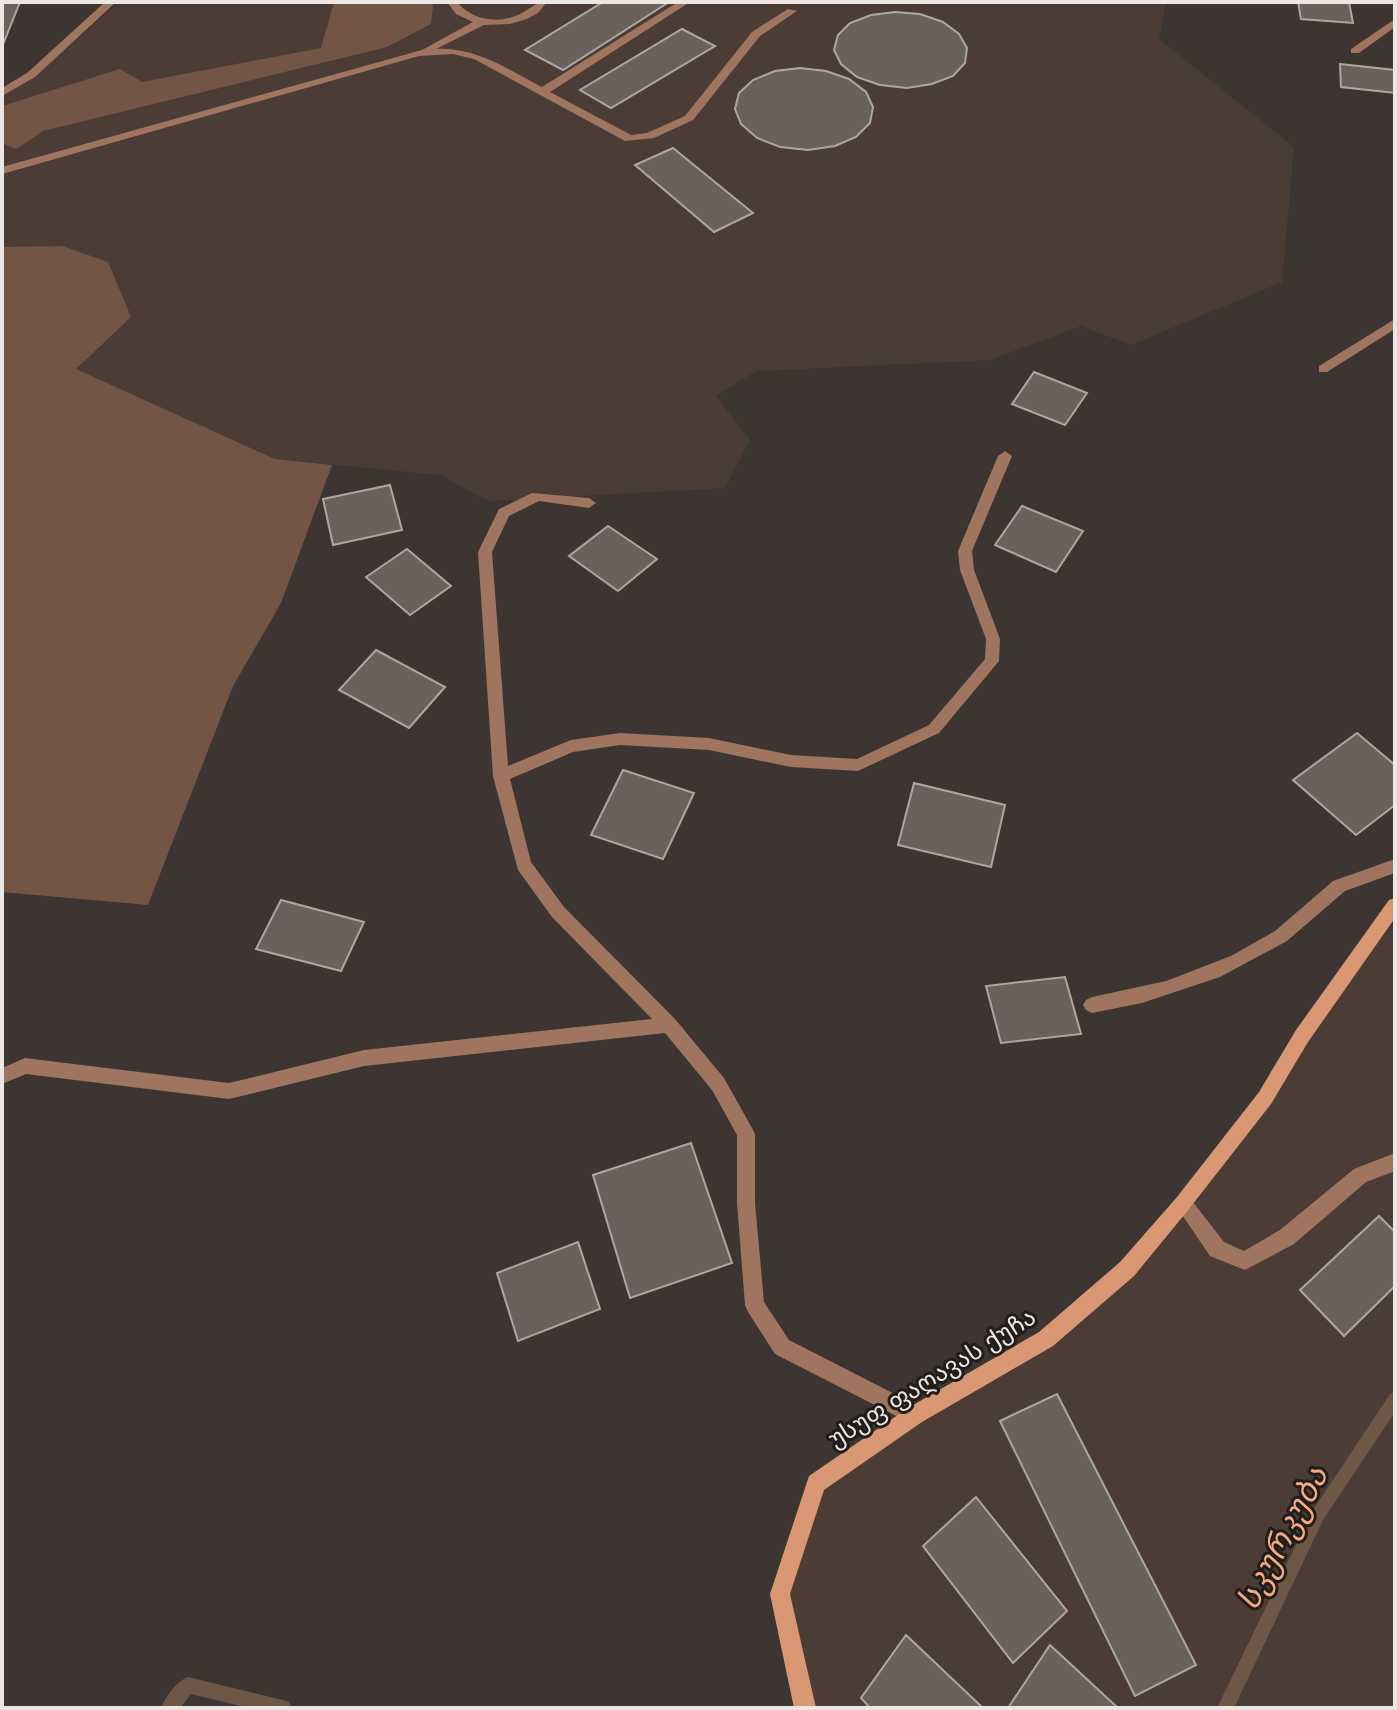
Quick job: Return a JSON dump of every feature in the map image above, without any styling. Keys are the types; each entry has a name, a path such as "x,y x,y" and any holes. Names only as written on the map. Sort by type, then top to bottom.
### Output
{"street":[{"path":"2,93 31,75 111,2"},
{"path":"452,2 459,12 484,21 515,20 529,14 542,2"},
{"path":"543,91 685,2"},
{"path":"418,53 453,51 478,57 629,139 650,136 689,118 756,34 792,11"},
{"path":"2,171 418,53 484,21"},
{"path":"1355,51 1395,22"},
{"path":"1323,369 1395,323"},
{"path":"501,776 571,746 620,739 709,744 791,761 858,765 934,729 992,661 993,639 967,570 965,551 1005,456"},
{"path":"589,503 537,496 504,513 485,552 501,776 524,865 558,912 669,1025 718,1084 746,1134 746,1203 755,1305 782,1347 915,1415"},
{"path":"1092,1005 1126,1000 1237,964 1285,933 1334,890 1368,874 1395,866"},
{"name":"უსუფ ფაღავას ქუჩა","path":"805,1708 780,1594 816,1483 915,1415 1046,1339 1127,1269 1265,1098 1302,1036 1395,905"},
{"path":"2,1076 25,1066 229,1091 364,1058 669,1025"},
{"path":"1183,1203 1217,1249 1245,1261 1287,1237 1360,1175 1395,1162"}],"shaded area":[{"path":"119,2 1166,2 1159,39 1294,147 1282,282 1131,345 1081,326 990,360 756,371 716,396 750,440 725,488 488,501 440,475 275,459 75,369 2,247 2,94 27,82"},
{"path":"334,2 430,2 433,6 431,24 387,47 43,131 16,149 2,143 2,106 120,69 142,82 321,48"},
{"path":"62,246 108,262 131,317 76,369 275,459 332,465 281,603 233,686 148,905 2,892 2,247"},
{"path":"1385,919 1395,927 1395,1708 805,1708 780,1594 816,1483 1046,1339 1183,1203"}],"building":[{"path":"2,2 20,2 2,47"},
{"path":"603,2 669,2 563,70 525,50"},
{"path":"1298,2 1349,2 1353,23 1301,19"},
{"path":"895,12 920,14 943,22 959,34 967,48 965,63 953,76 932,84 907,88 880,85 857,77 841,64 834,50 838,35 850,23 871,15"},
{"path":"682,29 715,46 611,108 580,90"},
{"path":"1340,64 1395,70 1395,93 1341,87"},
{"path":"800,68 826,71 849,79 866,92 873,107 870,123 856,137 835,146 808,150 780,147 757,138 741,124 735,109 739,93 753,80 775,71"},
{"path":"673,148 753,213 714,232 635,165"},
{"path":"1034,372 1087,393 1065,425 1012,404"},
{"path":"390,485 402,530 333,545 323,499"},
{"path":"1022,506 1083,531 1056,572 995,545"},
{"path":"608,526 657,559 618,591 569,556"},
{"path":"407,549 451,586 410,615 366,577"},
{"path":"376,650 445,687 409,728 339,690"},
{"path":"1357,733 1395,765 1395,805 1356,835 1293,780"},
{"path":"623,770 694,793 663,859 591,835"},
{"path":"914,783 1005,805 991,867 898,845"},
{"path":"281,900 364,922 341,971 256,949"},
{"path":"1065,977 1081,1034 1001,1043 986,986"},
{"path":"691,1143 732,1263 630,1298 593,1175"},
{"path":"1379,1216 1395,1232 1395,1286 1344,1336 1300,1290"},
{"path":"578,1242 600,1309 518,1341 497,1273"},
{"path":"1057,1394 1196,1665 1135,1696 1000,1421"},
{"path":"976,1497 1067,1611 1013,1663 923,1546"},
{"path":"906,1635 983,1708 870,1708 861,1698"},
{"path":"1050,1645 1118,1708 1008,1708"}],"waterway":[{"name":"სკურკუბა","path":"1225,1708 1318,1515 1395,1399"},
{"name":"სკურკუბა","path":"169,1708 188,1685 283,1708"}]}
